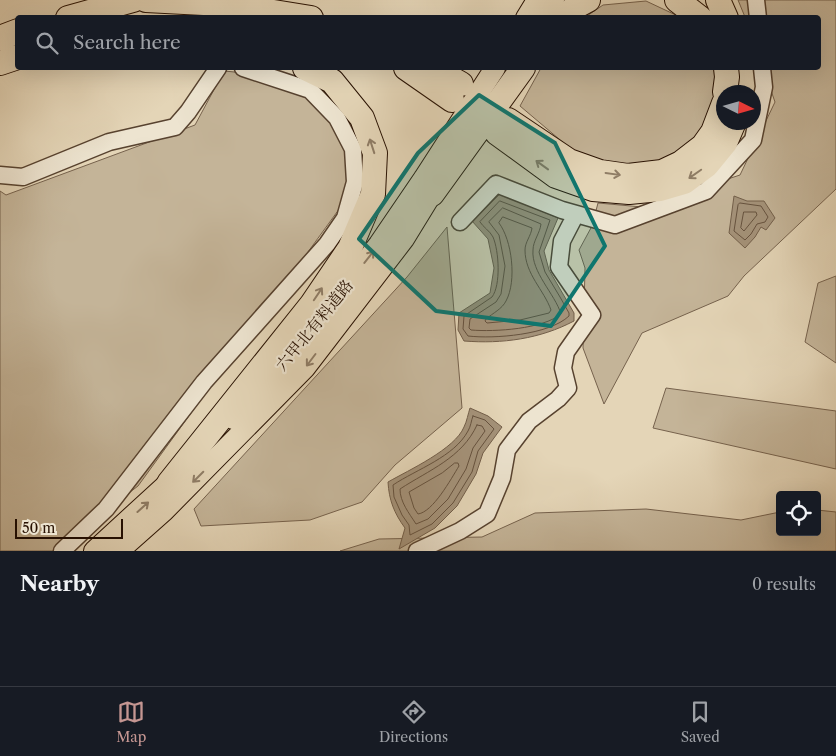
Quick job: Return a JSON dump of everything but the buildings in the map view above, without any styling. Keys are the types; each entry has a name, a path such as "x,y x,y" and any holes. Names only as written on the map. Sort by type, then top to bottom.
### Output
{"highway":[{"path":"79,15 134,0"},
{"path":"146,0 223,4 292,15"},
{"path":"566,15 575,7 588,0"},
{"path":"677,0 696,15"},
{"path":"718,0 725,15"},
{"path":"0,38 15,33"},
{"path":"0,63 15,57"},
{"path":"169,483 312,304 350,248 373,194 375,153 362,118 332,81 309,70"},
{"path":"410,70 456,92 436,70"},
{"path":"432,194 522,70"},
{"path":"726,70 726,85"},
{"path":"740,70 741,85"},
{"path":"716,124 704,146 681,163 662,172 628,176 600,172 570,161 503,127 556,176 593,189 629,192 660,189 684,182 707,165 725,143 731,130"}],"main road":[{"path":"528,15 537,0"},
{"path":"544,15 554,0"},
{"name":"六甲北有料道路","path":"94,551 169,483 221,432 307,337 378,244 424,178 494,70"},
{"name":"六甲北有料道路","path":"120,551 164,512 305,368 404,239 509,70"}],"street":[{"path":"756,0 758,15"},
{"path":"0,175 23,177 108,142 175,127 188,112 217,70"},
{"path":"62,551 106,509 204,382 327,244 345,218 356,182 353,149 337,118 310,90 249,70"},
{"path":"460,222 496,184 576,214 615,225 706,191 752,140 764,87 762,70"},
{"path":"417,551 460,531 487,514 502,478 507,450 529,420 558,399 568,388 563,368 566,352 592,315 560,267 562,241 576,214"}],"highlighted area":[{"path":"479,95 555,143 605,246 551,326 436,311 359,239 418,153"}],"shaded area":[{"path":"738,0 836,0 836,189 744,276 728,296 642,333 604,404 583,348 585,268 579,250 592,226 598,203 642,207 740,175 775,102 764,70 821,70 821,15 744,15"},
{"path":"646,1 676,15 588,15 603,5"},
{"path":"540,70 714,70 718,85 716,85 716,99 705,135 679,158 646,168 608,163 572,150 520,106"},
{"path":"224,71 287,77 322,102 353,155 345,201 138,486 53,551 0,551 0,191 6,195 195,125"},
{"path":"447,227 462,408 395,465 362,502 310,520 201,526 194,509 407,277"},
{"path":"836,276 836,363 805,342 818,283"},
{"path":"666,388 836,411 836,469 653,428"},
{"path":"646,509 741,520 776,513 776,536 821,536 821,510 836,512 836,551 340,551 379,539 482,537 535,513"}],"water":[{"path":"500,194 558,218 544,251 549,270 574,313 574,321 548,332 520,339 492,342 464,341 458,330 459,313 490,293 494,268 488,239 472,221"},
{"path":"734,196 747,201 764,201 775,218 766,230 761,227 745,248 729,233"},
{"path":"470,408 488,416 502,427 483,453 476,474 457,506 435,528 399,549 405,528 393,506 388,482 442,451 451,443 464,427"}]}
